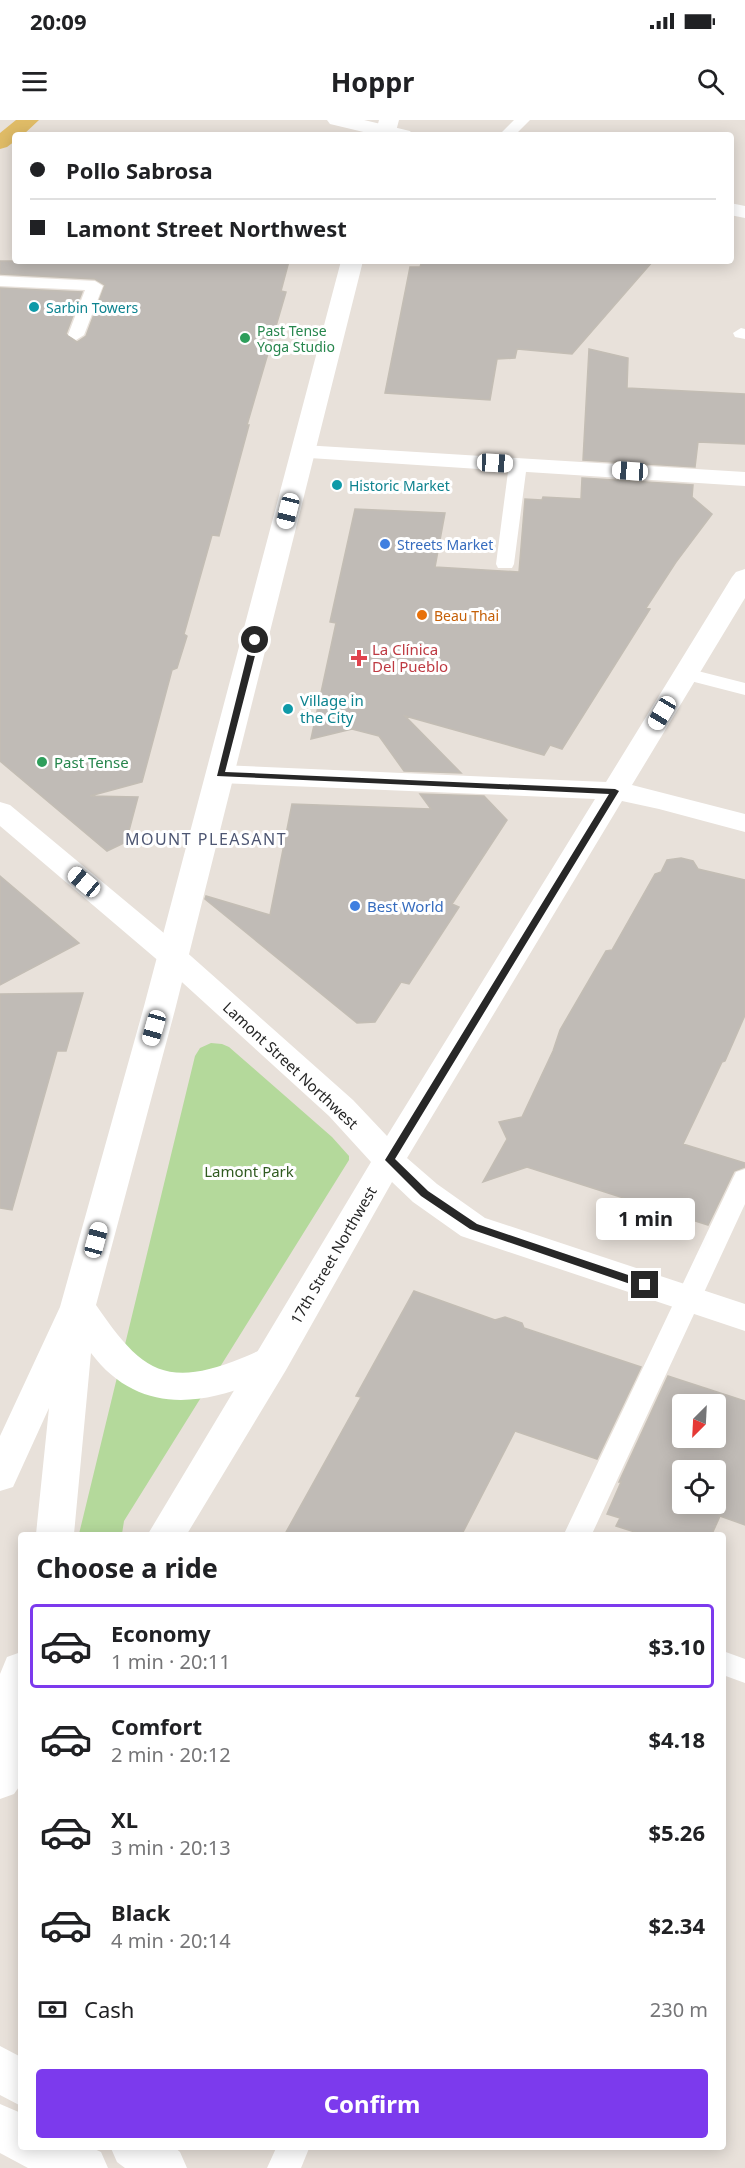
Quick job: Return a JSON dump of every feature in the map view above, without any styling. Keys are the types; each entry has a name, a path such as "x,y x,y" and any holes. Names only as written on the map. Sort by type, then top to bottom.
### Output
{"main road":[{"path":"14,132 29,120"},
{"path":"0,143 12,133"}],"street":[{"path":"337,120 391,130"},
{"path":"55,1532 78,1307 220,774 351,264"},
{"path":"303,452 745,479"},
{"name":"17th Street Northwest","path":"168,1532 273,1360 356,1214 745,577"},
{"path":"220,774 615,791 662,800 745,823"},
{"name":"Lamont Street Northwest","path":"0,811 172,956 341,1108 425,1193 473,1227 745,1318"},
{"path":"78,1307 120,1363 143,1378 162,1385 186,1389 213,1384 273,1360"},
{"path":"0,1476 10,1433 78,1307"},
{"path":"0,1752 18,1681"},
{"path":"0,1781 18,1754"},
{"path":"0,2068 18,2082"},
{"path":"0,2126 18,2138"},
{"path":"29,2150 43,2168"},
{"path":"41,2150 55,2158 85,2168"},
{"path":"139,2150 164,2168"}],"lane":[{"path":"509,132 523,120"},
{"path":"0,281 94,286 76,335"},
{"path":"505,564 518,464"},
{"path":"686,674 745,689"},
{"path":"579,1532 745,1179"},
{"path":"726,1664 745,1671"},
{"path":"284,2168 292,2150"}],"green space":[{"name":"Lamont Park","path":"211,1043 229,1047 332,1137 349,1156 349,1160 124,1521 122,1532 79,1532 195,1056 200,1048"}],"building":[{"path":"0,261 12,261 12,264 288,264 281,291 286,292 247,425 249,425 219,536 212,535 184,634 187,636 177,668 172,670 142,782 90,796 138,797 126,842 107,851 0,761 0,288 82,292 66,334 77,342 86,336 105,285 95,279 0,274"},
{"path":"421,264 650,264 572,354 517,349 515,358 497,359 490,400 385,393 410,267 420,267"},
{"path":"589,349 628,358 627,388 745,394 745,444 698,442 695,467 583,460"},
{"path":"582,478 693,485 692,497 712,514 676,562 646,608 650,609 562,749 550,745 544,755 405,716 461,773 404,771 379,736 352,729 311,739 336,623 330,622 355,509 445,513 435,567 519,572 525,499 542,500 543,497 581,499"},
{"path":"420,794 484,796 507,820 452,904 459,907 409,984 401,982 375,1022 357,1023 205,899 206,896 270,915 292,804 431,809"},
{"path":"681,858 693,861 698,869 745,880 745,1015 725,1061 722,1062 683,1144 745,1163 745,1167 734,1171 708,1225 527,1167 483,1182 507,1139 499,1122 522,1117 553,1051 560,1030 606,951 612,950 655,874 661,872 667,860"},
{"path":"0,876 79,943 0,985"},
{"path":"83,993 66,1051 57,1051 12,1210 0,1208 0,994"},
{"path":"414,1291 495,1320 505,1317 522,1323 524,1328 641,1367 597,1459 515,1431 463,1532 286,1532 361,1397 356,1396"},
{"path":"668,1376 723,1394 672,1394 672,1448 726,1448 726,1395 745,1401 745,1525 720,1516 713,1532 635,1532 616,1526 620,1518 607,1514 621,1482 619,1482"}],"place":[{"name":"Sarbin Towers","path":"34,307"},
{"name":"Past Tense Yoga Studio","path":"245,338"},
{"name":"Historic Market","path":"337,485"},
{"name":"Streets Market","path":"385,544"},
{"name":"Beau Thai","path":"422,615"},
{"name":"La Clínica Del Pueblo","path":"359,658"},
{"name":"Village in the City","path":"288,709"},
{"name":"Past Tense","path":"42,762"},
{"name":"Best World","path":"355,906"}],"district":[{"name":"MOUNT PLEASANT","path":"206,839"}],"route":[{"path":"255,640 220,774 615,791 390,1160 425,1193 473,1227 645,1285"}]}
